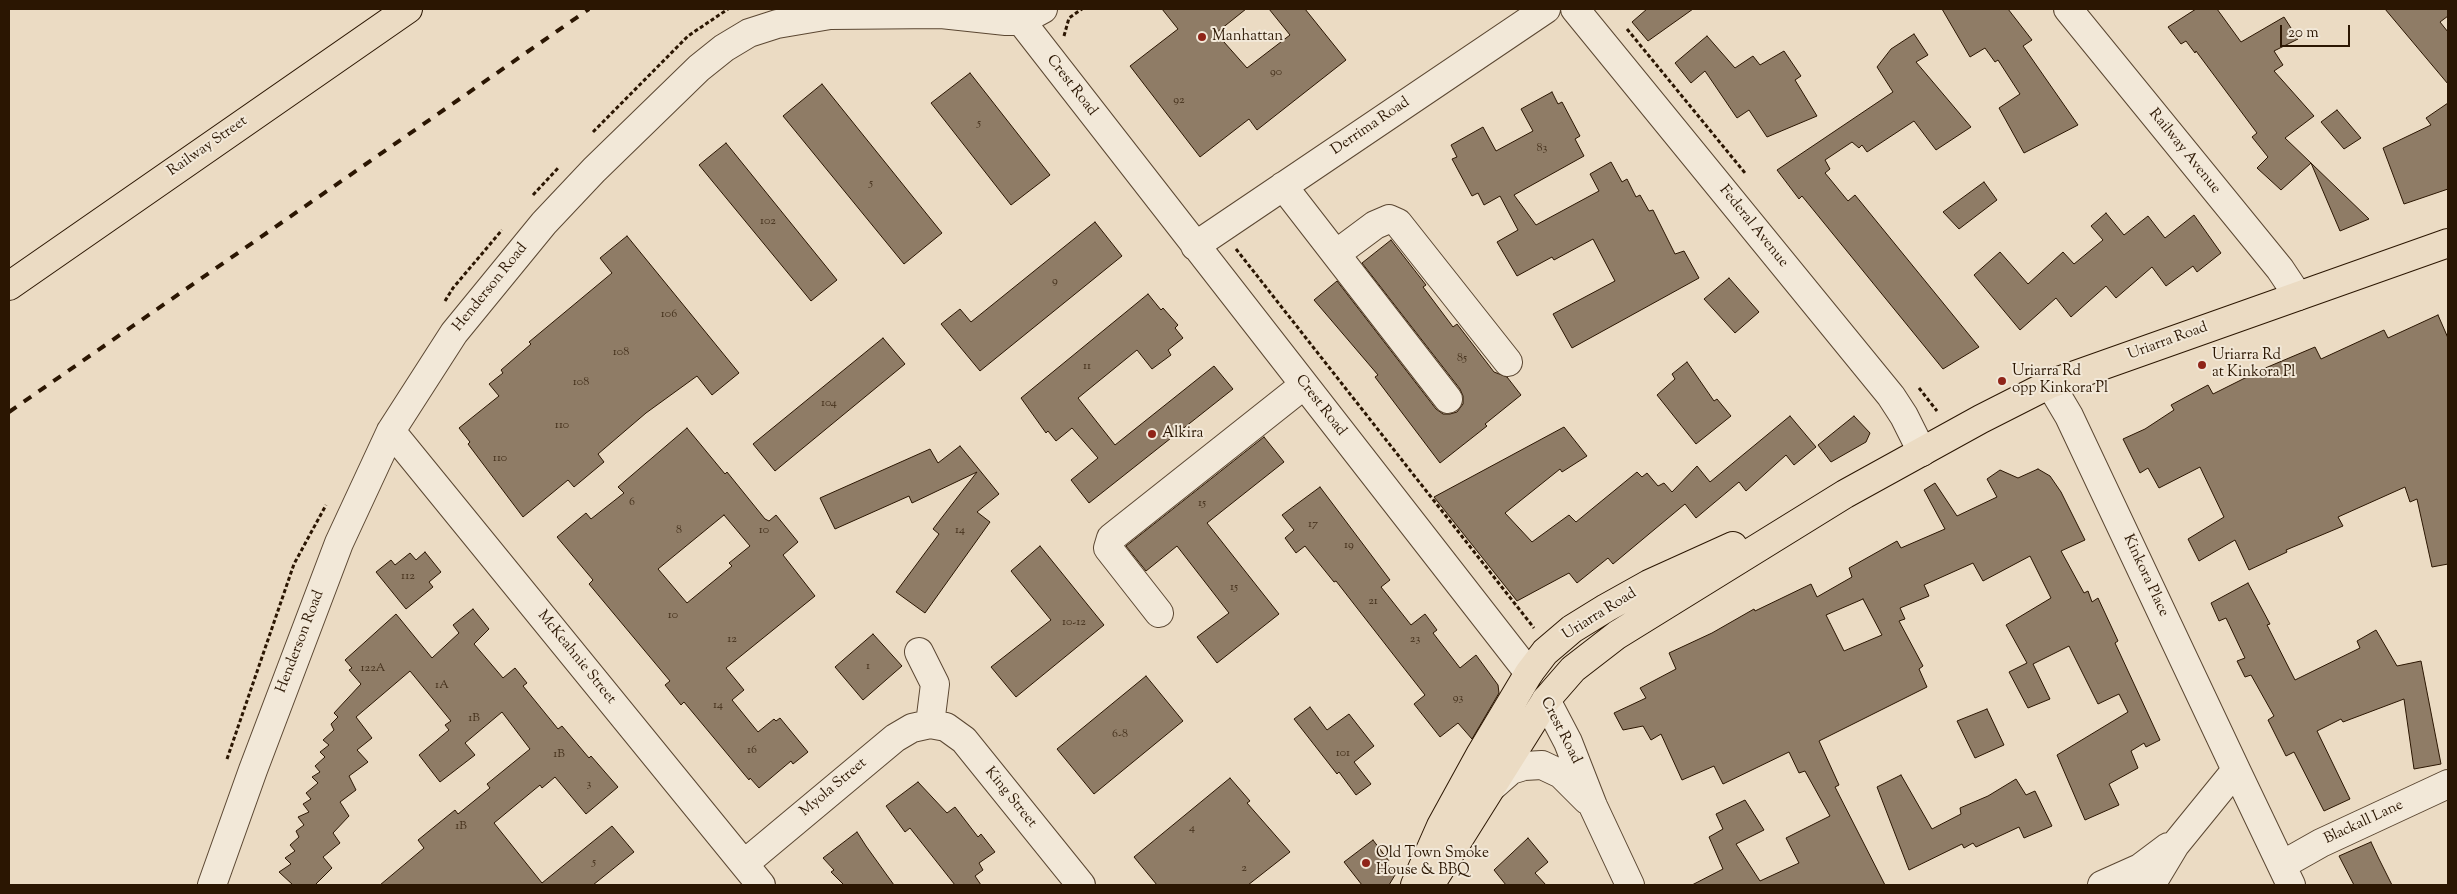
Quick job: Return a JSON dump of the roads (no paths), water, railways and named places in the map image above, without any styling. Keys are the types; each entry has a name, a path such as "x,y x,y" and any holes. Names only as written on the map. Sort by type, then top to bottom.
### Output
{"main road":[{"name":"Railway Street","path":"9,286 408,9"},
{"name":"Uriarra Road","path":"1430,885 1546,700 1573,669 1600,647 1845,494 2050,384 2448,243"},
{"name":"Uriarra Road","path":"1415,885 1441,826 1528,673 1545,652 1560,638 1606,608 1658,580 1845,494"},
{"name":"Crest Road","path":"1528,673 1546,700"}],"street":[{"name":"Derrima Road","path":"1194,246 1546,9"},
{"name":"Federal Avenue","path":"1575,9 1891,396 1904,416 1922,452"},
{"name":"Railway Avenue","path":"2068,9 2280,269 2298,296"},
{"name":"Henderson Road","path":"212,885 253,770 339,543 391,431 454,333 544,223 661,104 724,48 749,33 776,24 830,15 941,14 1006,21 1032,15"},
{"name":"Crest Road","path":"1032,15 1194,246 1528,673"},
{"path":"1283,186 1448,399"},
{"path":"1336,254 1375,225 1389,219 1398,223 1508,362"},
{"name":"Kinkora Place","path":"2050,384 2069,416 2287,875"},
{"path":"1159,613 1108,548 1111,538 1304,385"},
{"name":"McKeahnie Street","path":"391,431 761,885"},
{"path":"919,652 935,684 930,724"},
{"name":"Crest Road","path":"1546,700 1568,742 1593,806 1630,885"},
{"name":"Myola Street","path":"744,864 895,738 912,728 930,724"},
{"name":"King Street","path":"930,724 946,727 964,740 1081,885"},
{"name":"Crest Road","path":"1494,785 1511,770 1524,766 1542,765 1561,774 1593,806"},
{"path":"2151,885 2167,856 2236,770"},
{"name":"Blackall Lane","path":"2287,875 2321,843 2448,784"},
{"path":"2102,885 2140,868 2186,831"}],"railway":[{"path":"9,412 589,9"}],"place":[{"name":"Manhattan","path":"1202,37"},
{"name":"Uriarra Rd at Kinkora Pl","path":"2202,365"},
{"name":"Uriarra Rd opp Kinkora Pl","path":"2002,381"},
{"name":"Alkira","path":"1152,434"},
{"name":"Old Town Smoke House & BBQ","path":"1366,863"}]}
